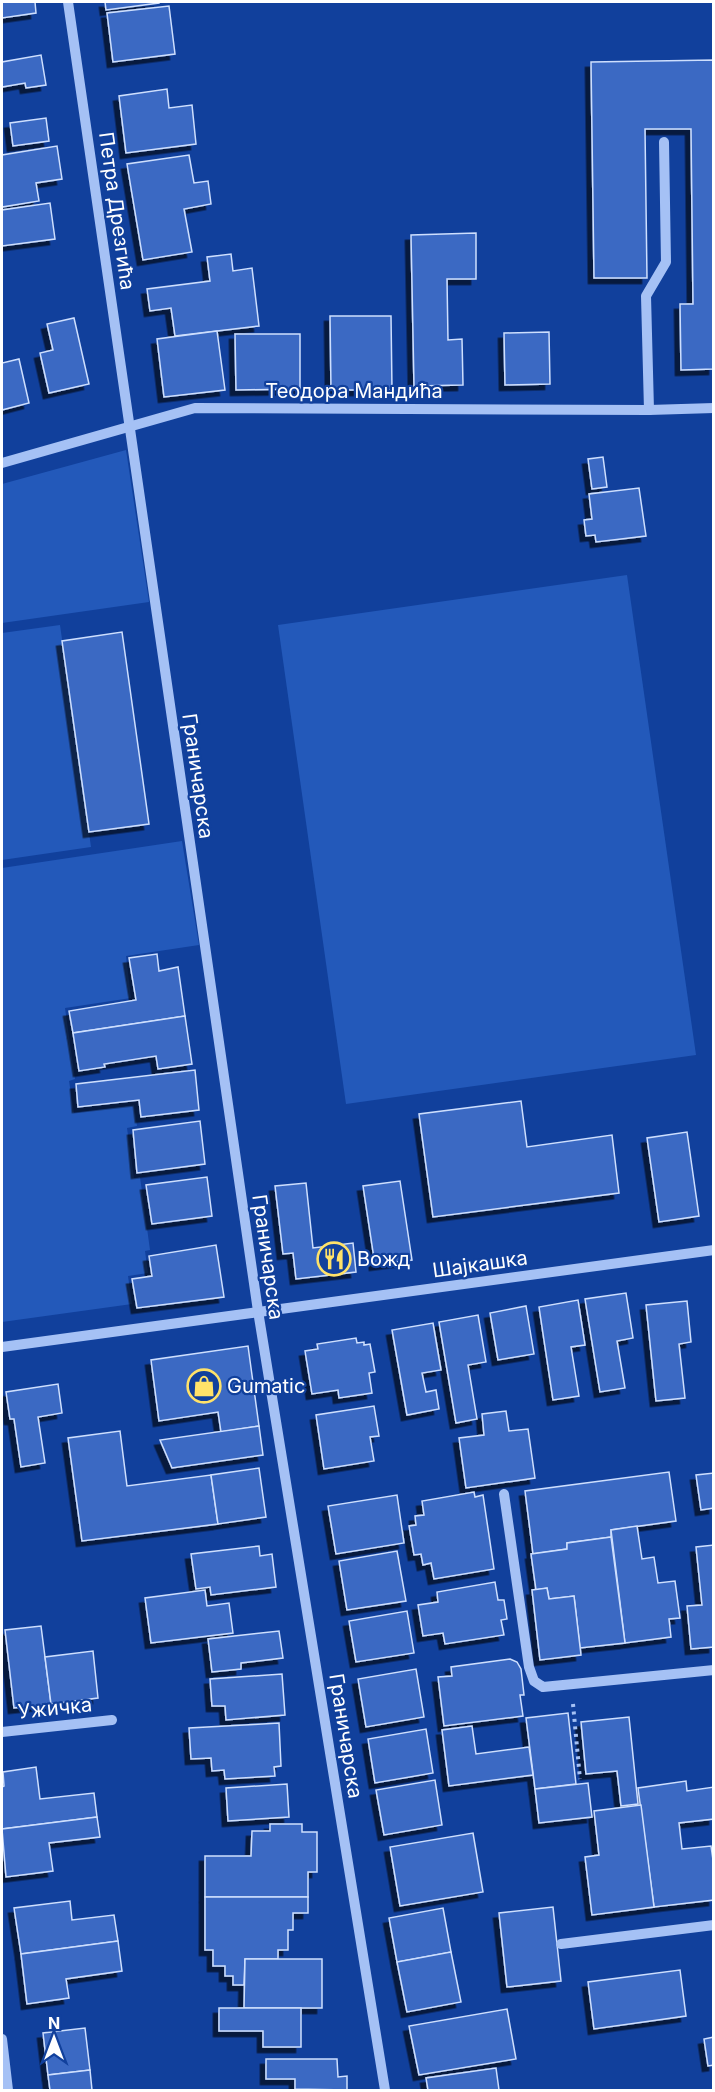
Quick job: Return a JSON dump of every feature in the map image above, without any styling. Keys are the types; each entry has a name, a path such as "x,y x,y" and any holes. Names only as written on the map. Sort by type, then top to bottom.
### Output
{"street":[{"name":"Петра Дрезгића","path":"69,2 129,426"},
{"path":"649,410 646,296 666,262 664,142"},
{"name":"Теодора Мандића","path":"2,463 195,408 649,410 714,408"},
{"name":"Граничарска","path":"129,426 258,1311 385,2091"},
{"name":"Шајкашка","path":"2,1347 714,1250"},
{"path":"504,1494 529,1667 534,1681 543,1687 714,1670"},
{"name":"Ужичка","path":"2,1732 112,1720"},
{"path":"561,1944 714,1925"},
{"path":"2,2039 8,2091"}],"path":[{"path":"571,1685 580,1779"}],"shaded area":[{"path":"126,450 149,602 2,623 2,484"},
{"path":"627,575 696,1055 346,1104 278,625"},
{"path":"60,625 91,847 2,860 2,633"},
{"path":"182,841 199,945 126,956 131,998 65,1008 75,1079 69,1081 74,1113 134,1105 137,1126 127,1128 134,1178 140,1177 150,1250 145,1251 148,1273 128,1276 132,1304 2,1322 2,868"}],"building":[{"path":"2,2 35,2 36,13 2,18"},
{"path":"105,2 159,2 159,3 106,10"},
{"path":"169,6 175,54 113,62 107,13"},
{"path":"41,55 46,85 26,88 25,83 2,87 2,62"},
{"path":"714,60 714,369 681,370 680,304 693,304 691,129 645,129 647,278 594,278 591,62"},
{"path":"167,89 169,108 192,105 196,144 126,153 119,96"},
{"path":"46,118 49,141 13,146 10,123"},
{"path":"57,146 62,179 36,183 39,201 2,207 2,155"},
{"path":"189,155 194,183 208,181 211,204 184,209 192,252 143,260 127,164"},
{"path":"50,203 55,239 2,246 2,210"},
{"path":"476,233 476,279 447,279 448,340 462,339 463,385 414,386 411,235"},
{"path":"231,254 233,271 252,268 259,326 175,336 171,308 150,311 147,289 210,281 207,257"},
{"path":"330,316 391,316 392,390 331,390"},
{"path":"74,318 89,384 49,393 40,353 53,350 47,324"},
{"path":"217,331 225,390 164,397 157,339"},
{"path":"549,332 550,384 505,385 504,333"},
{"path":"235,334 300,334 300,389 236,390"},
{"path":"19,359 29,403 2,410 2,363"},
{"path":"603,457 607,487 592,489 588,459"},
{"path":"639,488 646,536 596,542 595,535 586,536 584,520 592,519 589,494"},
{"path":"122,632 149,824 89,832 62,641"},
{"path":"157,954 159,971 178,967 185,1016 73,1033 69,1011 136,1000 129,958"},
{"path":"185,1016 192,1064 158,1069 156,1056 104,1064 105,1067 79,1071 73,1033"},
{"path":"195,1070 199,1110 141,1117 139,1100 78,1107 76,1084"},
{"path":"521,1101 527,1147 612,1135 619,1193 433,1217 419,1114"},
{"path":"200,1121 205,1164 137,1173 133,1130"},
{"path":"687,1132 699,1216 659,1222 647,1138"},
{"path":"207,1177 212,1216 152,1224 146,1185"},
{"path":"400,1181 412,1260 375,1265 363,1186"},
{"path":"306,1183 313,1248 353,1243 356,1272 296,1279 293,1253 283,1254 275,1186"},
{"path":"216,1245 224,1297 137,1308 132,1279 152,1276 149,1256"},
{"path":"626,1293 633,1338 617,1341 625,1388 600,1392 585,1299"},
{"path":"578,1300 585,1345 571,1347 579,1396 553,1400 539,1307"},
{"path":"687,1301 691,1342 679,1344 685,1398 656,1401 646,1305"},
{"path":"526,1306 534,1354 498,1360 490,1313"},
{"path":"478,1315 486,1362 468,1365 477,1419 456,1423 439,1322"},
{"path":"433,1323 441,1370 422,1373 426,1392 436,1390 439,1409 407,1415 392,1330"},
{"path":"356,1338 357,1343 370,1344 375,1372 369,1373 372,1393 339,1398 338,1390 312,1394 305,1351 318,1349 317,1344"},
{"name":"Gumatic","path":"248,1346 259,1426 221,1432 218,1412 159,1421 151,1360"},
{"path":"58,1384 62,1413 38,1417 45,1463 21,1467 14,1419 10,1419 6,1392"},
{"path":"374,1406 379,1436 370,1437 374,1461 324,1469 316,1415"},
{"path":"506,1411 509,1431 528,1429 535,1478 466,1488 459,1438 484,1435 482,1414"},
{"path":"259,1426 263,1455 172,1468 160,1440"},
{"path":"120,1431 127,1486 211,1475 218,1524 82,1541 68,1438"},
{"path":"259,1468 266,1517 218,1524 211,1475"},
{"path":"669,1472 676,1521 611,1530 611,1537 567,1543 567,1549 533,1554 525,1491"},
{"path":"714,1473 714,1508 701,1510 696,1475"},
{"path":"474,1492 475,1497 483,1495 494,1569 434,1579 431,1563 423,1565 421,1554 414,1555 409,1526 416,1525 415,1516 424,1515 422,1501"},
{"path":"397,1495 404,1543 336,1554 328,1506"},
{"path":"637,1526 642,1559 654,1557 658,1583 675,1581 680,1618 669,1619 671,1637 625,1643 611,1530"},
{"path":"611,1537 625,1643 580,1648 574,1596 549,1599 547,1588 536,1590 531,1554 567,1549 567,1543"},
{"path":"714,1545 714,1647 691,1649 687,1606 702,1605 696,1547"},
{"path":"259,1546 260,1556 272,1554 276,1587 211,1595 210,1587 196,1589 191,1554"},
{"path":"397,1551 406,1601 347,1610 339,1561"},
{"path":"495,1582 498,1600 504,1600 507,1619 501,1620 504,1635 445,1644 443,1633 423,1636 418,1605 438,1602 437,1592"},
{"path":"547,1588 549,1599 574,1596 581,1655 540,1660 532,1590"},
{"path":"205,1590 207,1606 229,1603 233,1633 151,1643 145,1598"},
{"path":"407,1611 414,1653 356,1662 349,1621"},
{"path":"41,1626 51,1704 14,1708 5,1630"},
{"path":"279,1631 283,1658 241,1663 241,1669 212,1672 208,1639"},
{"path":"93,1651 98,1698 51,1704 45,1657"},
{"path":"510,1659 517,1662 521,1669 524,1695 520,1695 523,1716 444,1726 438,1677 452,1676 451,1667"},
{"path":"416,1669 424,1717 366,1727 358,1679"},
{"path":"282,1674 285,1715 226,1720 225,1706 212,1706 210,1679"},
{"path":"568,1713 576,1784 535,1789 526,1718"},
{"path":"629,1717 638,1804 621,1806 617,1771 586,1774 581,1722"},
{"path":"279,1723 281,1766 274,1767 275,1776 225,1779 224,1770 212,1771 211,1758 191,1759 189,1728"},
{"path":"472,1726 476,1754 529,1747 533,1775 449,1786 442,1730"},
{"path":"426,1729 433,1773 375,1783 368,1739"},
{"path":"36,1767 40,1799 94,1793 97,1817 2,1829 3,1772"},
{"path":"435,1780 442,1825 384,1835 376,1790"},
{"path":"686,1781 687,1791 714,1787 714,1819 679,1823 682,1849 711,1846 714,1867 714,1900 654,1907 638,1788"},
{"path":"588,1783 592,1817 539,1823 535,1789"},
{"path":"287,1784 289,1817 228,1821 226,1788"},
{"path":"641,1805 654,1907 592,1915 585,1857 599,1855 594,1811"},
{"path":"97,1817 100,1837 49,1843 53,1871 6,1877 2,1829"},
{"path":"270,1824 302,1824 302,1832 317,1832 317,1872 308,1872 308,1897 205,1897 205,1856 251,1856 252,1831 270,1831"},
{"path":"473,1833 483,1892 400,1906 390,1847"},
{"path":"205,1897 308,1897 308,1913 293,1913 293,1930 288,1930 288,1950 278,1950 278,1959 245,1959 244,1985 233,1985 233,1976 225,1976 225,1966 213,1966 213,1950 205,1950"},
{"path":"70,1901 72,1920 114,1915 118,1941 21,1954 14,1908"},
{"path":"553,1907 561,1981 507,1987 499,1913"},
{"path":"443,1908 451,1952 397,1962 389,1918"},
{"path":"118,1941 122,1971 66,1979 69,1998 27,2004 21,1954"},
{"path":"451,1952 461,2002 407,2012 397,1962"},
{"path":"245,1959 322,1959 322,2008 244,2008"},
{"path":"680,1970 686,2016 594,2029 588,1982"},
{"path":"219,2008 301,2008 301,2047 263,2047 263,2031 219,2031"},
{"path":"507,2009 516,2059 419,2075 409,2026"},
{"path":"85,2028 90,2070 48,2075 43,2033"},
{"path":"714,2037 714,2065 708,2066 704,2039"},
{"path":"266,2059 337,2059 338,2077 347,2076 347,2090 295,2089 295,2079 266,2079"},
{"path":"496,2068 499,2090 428,2090 426,2078"},
{"path":"90,2070 92,2090 50,2090 48,2075"}],"place":[{"name":"Вожд","path":"334,1259"},
{"name":"Gumatic","path":"204,1386"}]}
